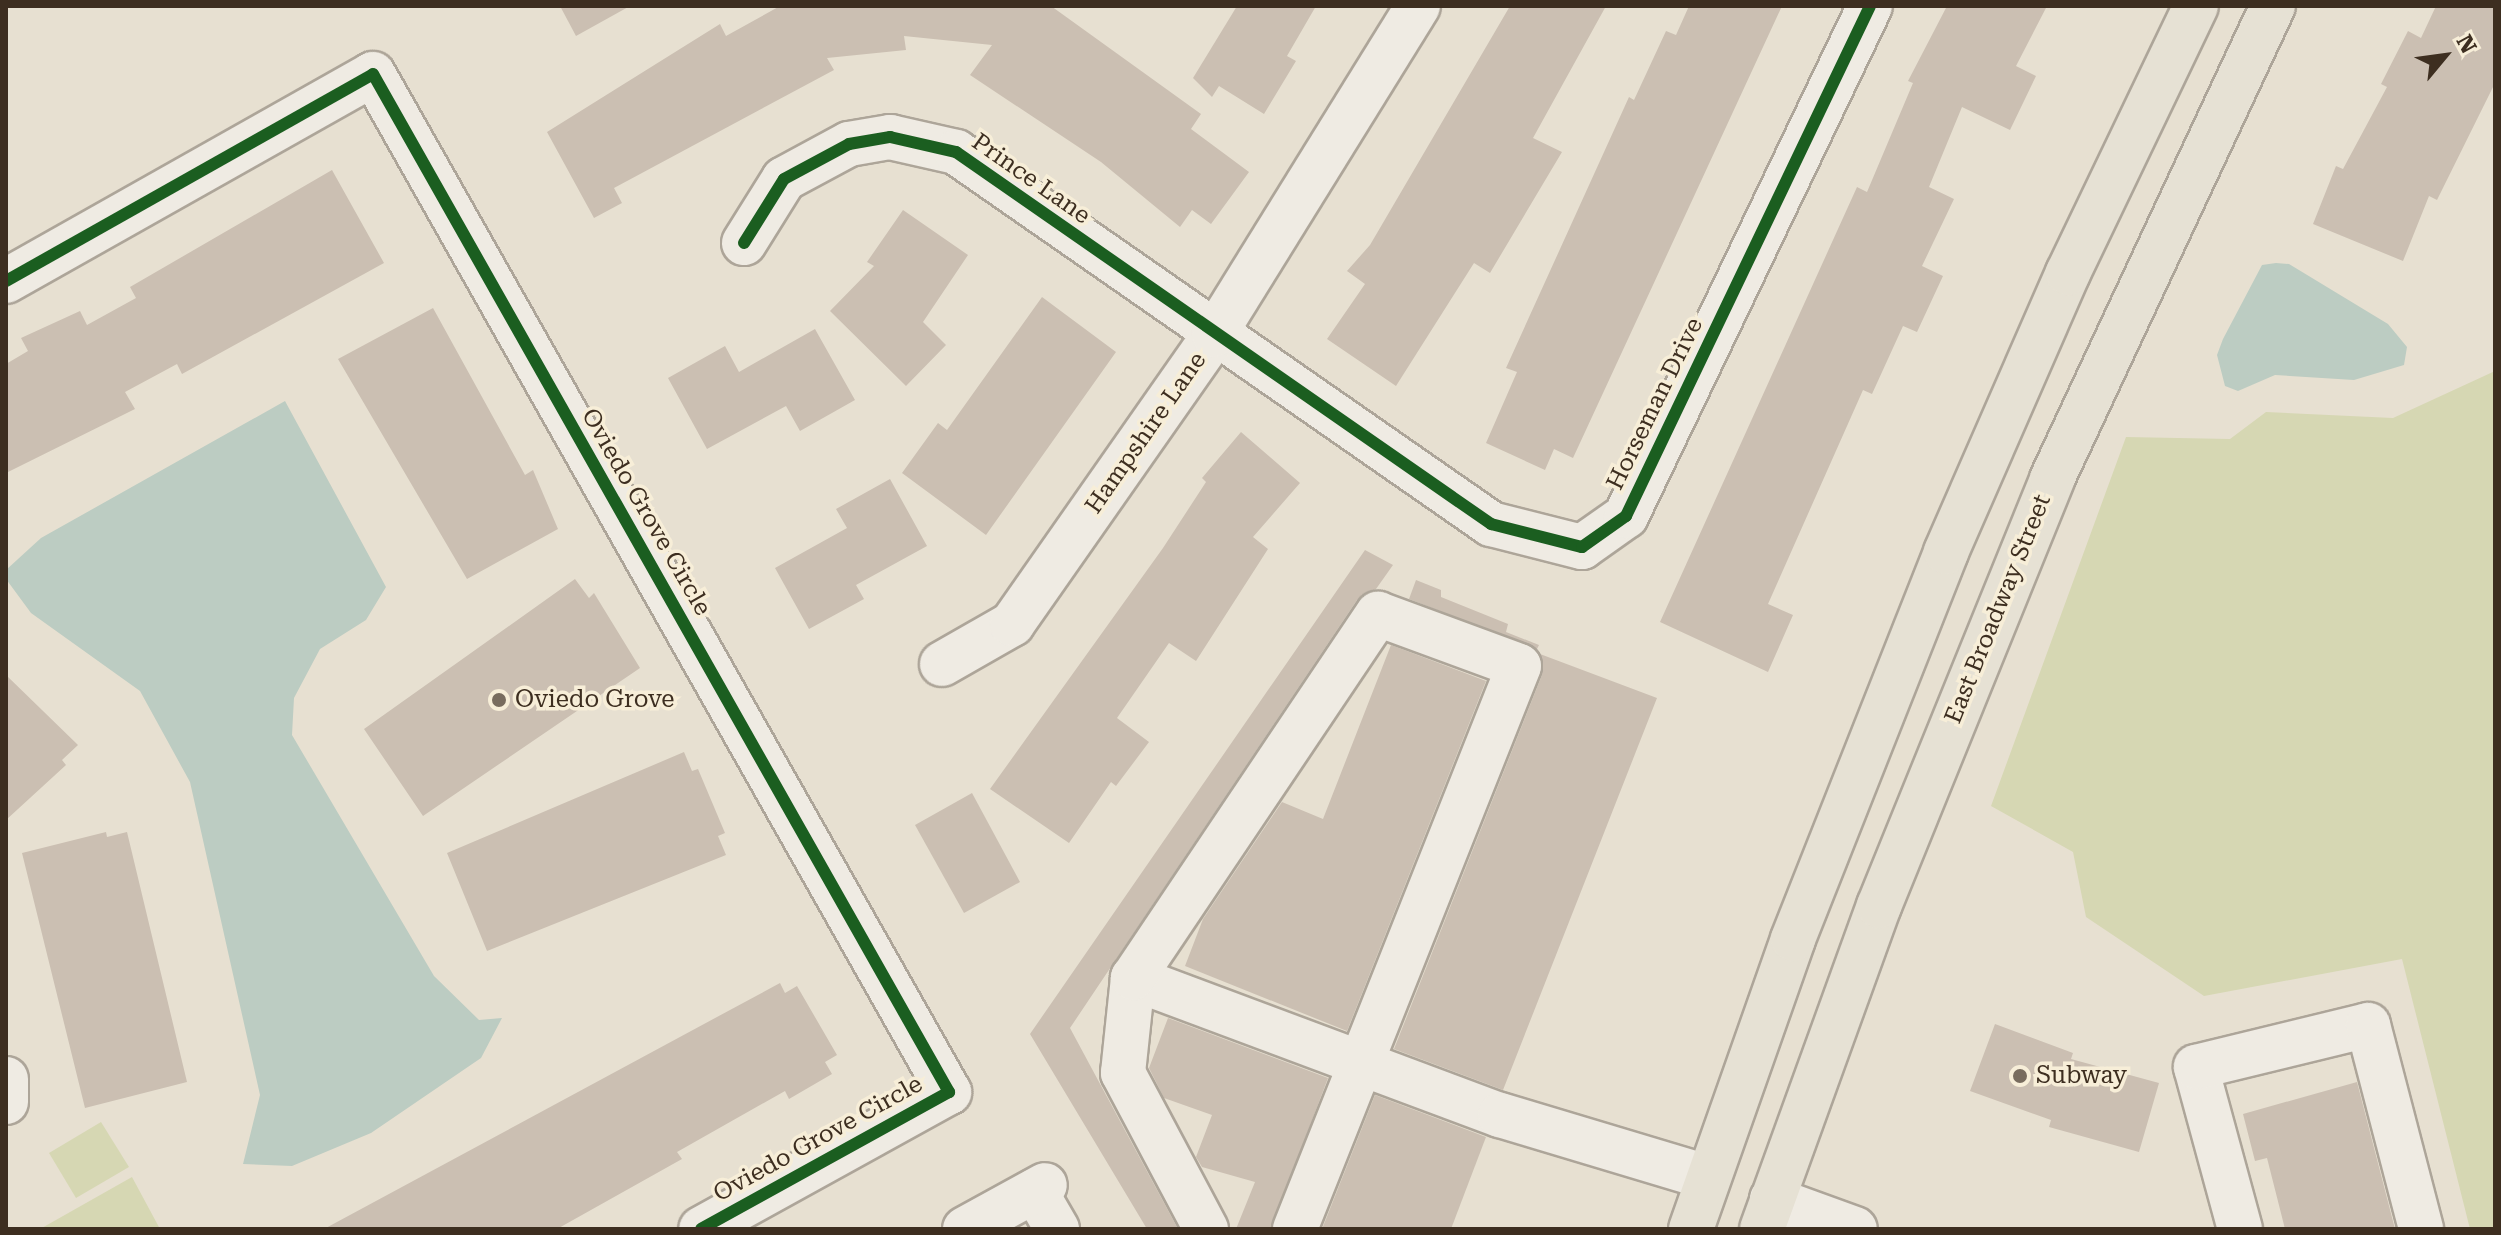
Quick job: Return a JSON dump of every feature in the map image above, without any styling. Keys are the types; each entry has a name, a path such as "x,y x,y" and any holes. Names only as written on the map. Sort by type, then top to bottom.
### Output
{"main road":[{"path":"1691,1229 1707,1177 1860,764 1946,552 2068,273 2196,6"},
{"name":"East Broadway Street","path":"1767,1214 1885,891 2052,479 2273,6"},
{"path":"1707,1177 1767,1214"}],"street":[{"name":"Hampshire Lane","path":"942,664 1012,624 1214,335 1418,6"},
{"name":"Horseman Drive","path":"1214,335 1491,524 1582,547 1626,516 1870,6"},
{"name":"Oviedo Grove Circle","path":"6,281 373,74 949,1092 701,1229"},
{"name":"Prince Lane","path":"744,243 784,179 849,144 890,137 956,152 1214,335"},
{"path":"1206,1229 1123,1073 1133,978 1378,614 1519,666 1295,1229"},
{"path":"1133,978 1637,1161 1707,1177"},
{"path":"2240,1229 2196,1067 2368,1025 2421,1229"},
{"path":"6,1079 6,1102"},
{"path":"965,1229 1040,1188 1057,1229"},
{"path":"1767,1214 1855,1229"}],"green space":[{"path":"2495,371 2495,1229 2470,1229 2402,959 2204,996 2086,917 2073,852 1991,806 2126,437 2230,439 2266,412 2393,418"},
{"path":"101,1122 129,1167 76,1198 49,1153"},
{"path":"132,1177 160,1229 40,1229"}],"shaded area":[{"path":"2289,264 2388,324 2407,347 2404,365 2354,380 2275,375 2238,391 2225,386 2217,355 2223,339 2262,265"},
{"path":"285,401 386,587 366,620 320,649 294,698 292,735 434,976 479,1020 502,1018 481,1058 371,1133 292,1166 243,1164 260,1095 190,782 140,691 31,613 6,579 6,570 41,538"}],"building":[{"path":"560,6 630,6 576,36"},
{"path":"780,6 1051,6 1201,114 1191,129 1249,172 1211,224 1192,210 1180,227 1101,162 970,75 992,45 904,36 906,50 827,58 834,70 614,188 622,203 594,218 547,132 720,24 726,36"},
{"path":"1237,6 1316,6 1287,56 1296,61 1264,114 1219,86 1212,97 1193,78"},
{"path":"1510,6 1606,6 1533,138 1562,152 1490,273 1474,263 1396,386 1327,339 1365,284 1347,271 1370,245"},
{"path":"1689,6 1782,6 1573,458 1554,449 1545,470 1486,443 1517,372 1506,368 1629,97 1634,100 1666,31 1676,35"},
{"path":"1947,6 2047,6 2016,66 2036,76 2010,130 1962,107 1929,187 1954,199 1922,266 1943,276 1917,332 1903,326 1872,394 1863,390 1768,604 1793,615 1768,672 1660,622 1857,187 1867,192 1913,83 1908,81"},
{"path":"2436,6 2495,6 2495,83 2437,200 2429,196 2403,261 2313,224 2336,166 2343,169 2387,87 2381,84 2408,31 2421,38"},
{"path":"332,170 384,263 182,374 177,364 125,392 135,409 6,473 6,364 28,351 21,338 80,311 87,325 136,298 130,287"},
{"path":"903,210 968,255 923,322 946,345 906,386 830,311 874,266 867,262"},
{"path":"1042,297 1116,352 986,535 902,473 938,423 947,430"},
{"path":"433,308 525,475 533,470 558,529 467,579 338,359"},
{"path":"815,329 855,400 800,431 786,406 707,449 668,378 725,346 739,372"},
{"path":"1241,432 1300,483 1253,537 1268,549 1196,661 1169,643 1117,718 1149,742 1116,786 1111,782 1069,843 990,789 1163,548 1206,482 1202,478"},
{"path":"890,479 927,546 856,585 864,599 809,629 775,568 847,528 836,509"},
{"path":"1365,550 1393,565 1376,589 1357,600 1070,1028 1178,1229 1147,1229 1030,1034"},
{"name":"Oviedo Grove","path":"575,579 589,598 594,593 640,668 423,816 364,729"},
{"path":"1416,580 1441,590 1441,597 1508,624 1506,632 1539,645 1537,649 1409,599"},
{"path":"1391,645 1486,681 1347,1031 1185,966 1203,919 1282,802 1323,819"},
{"path":"1540,654 1657,698 1503,1090 1394,1049 1542,675"},
{"path":"6,675 78,745 62,760 66,765 6,820"},
{"name":"Oviedo Grove","path":"684,752 692,771 698,769 725,833 718,836 726,855 487,951 447,853"},
{"path":"972,793 1020,882 964,913 915,825"},
{"path":"106,832 107,837 127,832 187,1082 85,1108 22,853"},
{"path":"780,983 785,993 797,986 837,1055 825,1062 832,1074 789,1099 785,1091 677,1152 682,1159 557,1229 324,1229"},
{"path":"1168,1018 1328,1078 1271,1229 1236,1229 1255,1182 1202,1167 1196,1157 1212,1115 1164,1098 1149,1068"},
{"path":"1995,1024 2073,1053 2071,1059 2159,1083 2139,1152 2049,1127 2051,1120 1970,1091"},
{"path":"2357,1082 2395,1229 2285,1229 2267,1158 2255,1161 2243,1114"},
{"path":"1375,1095 1486,1137 1451,1229 1322,1229"}],"cycle path":[{"path":"744,243 784,179 849,144 890,137 956,152 1491,524 1582,547 1626,516 1870,6"},
{"path":"6,281 373,74 949,1092 701,1229"}],"place":[{"name":"Oviedo Grove","path":"499,700"},
{"name":"Subway","path":"2020,1076"}]}
